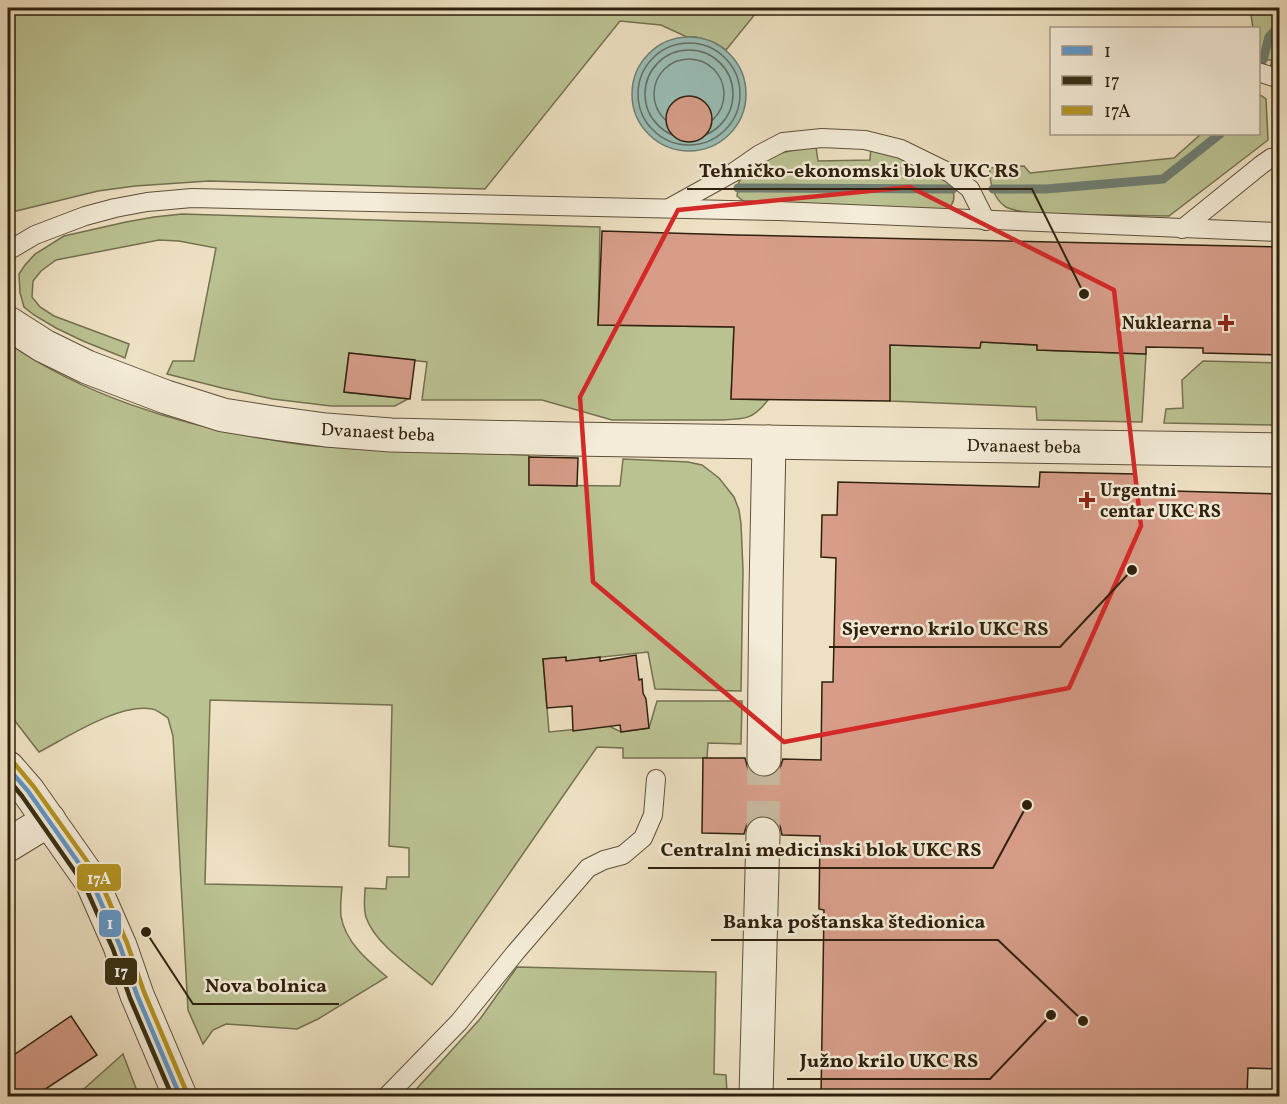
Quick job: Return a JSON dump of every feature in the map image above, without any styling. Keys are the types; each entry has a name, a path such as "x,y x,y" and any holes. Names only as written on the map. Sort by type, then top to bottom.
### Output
{"street":[{"name":"Dvanaest beba","path":"8,323 44,346 87,367 166,397 223,415 326,430 391,435 571,439 1280,450"},
{"path":"764,759 769,442"},
{"path":"8,768 28,791 92,882 180,1096"},
{"path":"8,845 49,820"},
{"path":"756,1096 763,834"}],"lane":[{"path":"1260,73 1280,79"},
{"path":"666,210 783,142 822,138 865,140 901,149 950,173 970,189 986,221"},
{"path":"1182,229 1261,165 1271,158 1280,157"},
{"path":"8,251 35,235 85,216 147,202 192,198 778,212 1280,232"},
{"path":"387,1096 459,1022 588,868 604,860 623,855 643,838 653,814 656,779"}],"highlighted area":[{"path":"910,187 1114,290 1141,526 1069,688 784,742 593,582 580,397 678,210"}],"green space":[{"path":"8,8 760,8 726,50 715,43 696,37 687,37 661,25 620,21 485,189 209,181 98,191 8,213"},
{"path":"1250,8 1279,8 1279,71 1270,69 1272,60 1260,58 1260,27 1253,27"},
{"path":"1260,95 1266,99 1268,140 1169,216 1022,212 1002,204 993,189 990,178 990,168 1024,166 1030,173 1174,158 1200,135 1260,135"},
{"path":"871,146 895,154 947,181 954,197 950,208 946,211 747,204 737,196 739,182 742,178 775,155 816,147 818,161 870,160"},
{"path":"182,214 600,227 598,325 734,327 731,399 768,400 758,411 748,417 737,419 612,420 542,400 422,400 427,362 349,353 344,392 408,399 395,406 331,406 273,399 167,374 173,361 194,361 216,248 179,241 159,240 56,260 41,271 33,281 32,297 40,307 54,316 129,344 125,358 56,328 24,307 20,293 19,274 35,254 64,236 126,222"},
{"path":"981,342 1037,345 1038,350 1146,354 1142,422 1037,420 1036,407 890,401 890,345 979,348"},
{"path":"8,343 67,378 131,405 199,425 266,439 301,445 362,449 529,455 529,485 620,486 623,459 688,462 702,465 719,478 734,497 739,510 743,570 741,691 655,689 648,652 566,661 566,658 543,659 549,732 609,726 621,732 649,728 657,701 742,701 741,744 708,743 707,758 623,758 623,748 597,747 432,985 385,945 370,927 365,910 365,888 386,889 387,877 409,877 409,848 389,846 392,705 210,700 205,884 342,887 341,916 347,934 358,950 387,977 318,1019 297,1029 226,1024 213,1030 203,1044 188,1010 173,736 168,718 152,709 124,711 79,730 39,752 8,712"},
{"path":"1203,361 1279,363 1279,425 1164,423 1166,409 1183,408 1182,380"},
{"path":"517,967 716,972 714,1074 726,1075 727,1093 693,1092 692,1096 410,1096 480,1019"},
{"path":"123,1054 139,1096 76,1096"}],"water":[{"path":"689,37 711,41 730,53 742,72 746,94 742,116 730,135 711,147 689,151 667,147 648,135 636,116 632,94 636,72 648,53 667,41"}],"building":[{"path":"689,96 705,103 712,119 705,135 689,142 673,135 666,119 673,103"},
{"path":"602,231 1280,247 1280,355 1203,353 1203,348 1146,347 1146,354 1037,350 1037,345 981,342 980,348 890,345 890,401 731,399 734,327 598,325"},
{"path":"349,353 415,360 410,399 344,392"},
{"path":"529,457 578,458 577,486 529,485"},
{"path":"1040,472 1136,474 1136,490 1280,494 1280,1069 1248,1068 1247,1096 821,1096 824,910 819,909 820,836 782,835 780,826 773,818 763,815 755,817 747,824 744,834 702,833 703,758 745,758 748,769 754,775 763,778 774,775 783,759 821,760 822,682 833,682 836,558 821,557 822,515 837,515 838,482 1039,487"},
{"path":"636,655 639,680 642,679 646,699 649,728 621,732 620,725 573,731 572,706 547,708 543,659 566,657 566,661 600,657 600,661"},
{"path":"71,1016 97,1055 35,1096 8,1096 8,1059"}],"waterway":[{"path":"1263,60 1269,37 1280,25"},
{"path":"993,189 1046,189 1163,179 1219,135"},
{"path":"738,188 953,189"}],"tunnel":[{"path":"763,834 764,759"}],"transit line":[{"name":"17A","path":"14,763 34,787 99,878 187,1093"},
{"name":"1","path":"8,768 28,791 92,882 180,1096"},
{"name":"17","path":"8,779 85,886 172,1096"}],"place":[{"name":"Tehničko-ekonomski blok UKC RS","path":"1084,294"},
{"name":"Nuklearna","path":"1226,323"},
{"name":"Urgentni centar UKC RS","path":"1087,500"},
{"name":"Sjeverno krilo UKC RS","path":"1132,570"},
{"name":"Centralni medicinski blok UKC RS","path":"1027,805"},
{"name":"Nova bolnica","path":"146,932"},
{"name":"Južno krilo UKC RS","path":"1051,1015"},
{"name":"Banka poštanska štedionica","path":"1083,1021"}]}
